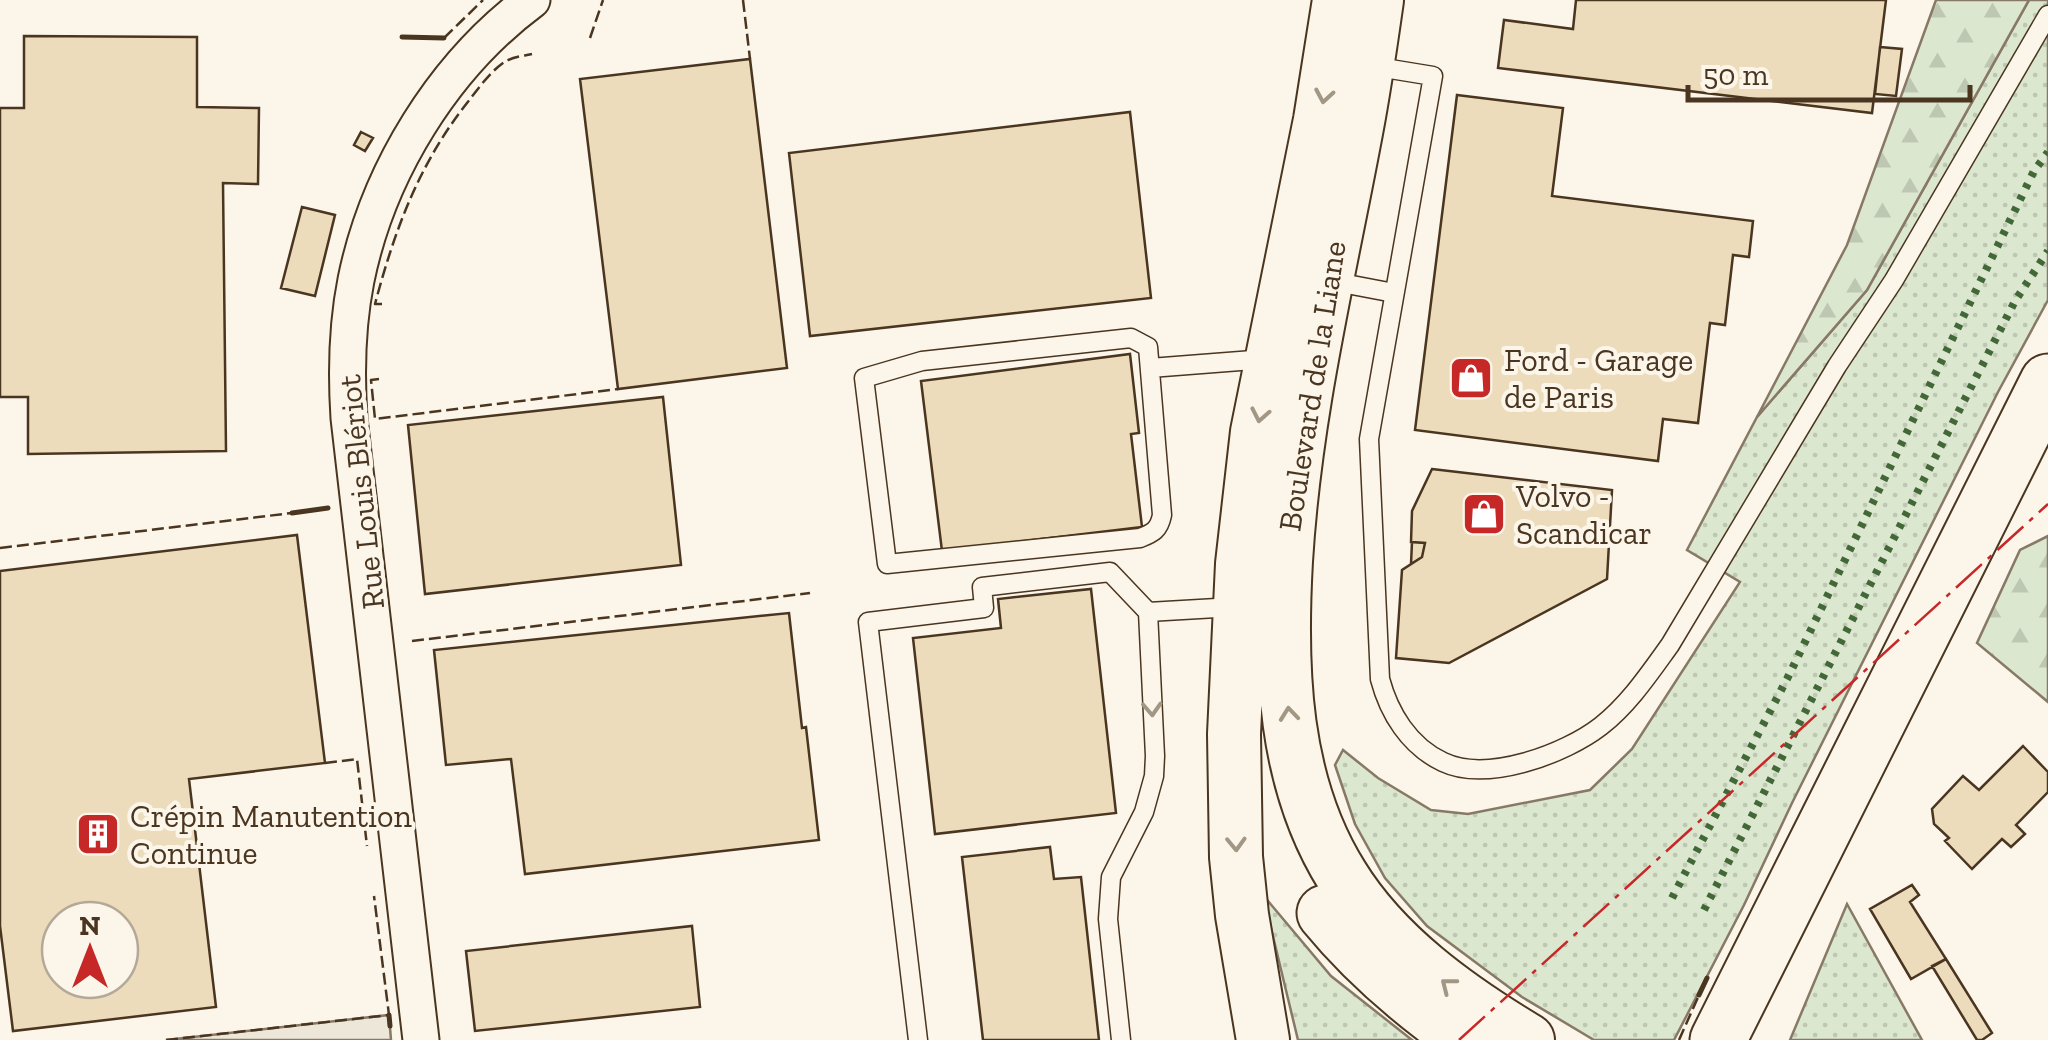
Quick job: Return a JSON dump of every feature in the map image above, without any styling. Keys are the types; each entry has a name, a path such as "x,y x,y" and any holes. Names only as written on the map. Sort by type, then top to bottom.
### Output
{"highway":[{"path":"1738,1029 1926,622 2048,382"},
{"path":"1326,913 1376,970 1466,1040"}],"main road":[{"name":"Boulevard de la Liane","path":"1339,0 1322,105 1310,268 1308,373 1295,457 1284,611 1288,712 1300,780 1326,848 1370,914 1439,978 1528,1040"},
{"name":"Boulevard de la Liane","path":"1263,1040 1242,914 1233,766 1248,493 1272,359 1310,268 1358,126 1377,0"},
{"path":"1240,613 1246,690 1266,783 1281,832 1302,876 1326,913"}],"street":[{"name":"Rue Louis Blériot","path":"421,1040 350,418 347,375 352,301 371,227 413,135 470,55 532,0"}],"lane":[{"path":"1367,65 1434,76 1369,439 1380,679 1394,717 1424,750 1444,763 1489,768 1536,759 1578,742 1618,711 1670,644 1837,366 1894,280 2048,14"},
{"path":"1310,268 1394,293"},
{"path":"1131,338 1148,347 1150,368 1162,515 1154,533 1140,538 887,564 864,378 922,362 1131,338"},
{"path":"1150,368 1272,359"},
{"path":"918,1040 868,622 984,608 982,587 1110,572 1148,612 1155,756 1144,812 1111,877 1108,919 1122,1040"},
{"path":"1148,612 1240,613"}],"green space":[{"path":"1936,0 2029,0 1867,290 1757,417 1847,245"},
{"path":"2029,0 2048,0 2048,300 1998,392 1674,1040 1594,1040 1522,997 1427,926 1385,878 1355,824 1335,765 1343,750 1378,778 1431,810 1468,814 1590,790 1632,749 1740,582 1687,550 1757,417 1867,290"},
{"path":"2048,536 2048,702 1977,643 2020,550"},
{"path":"1263,895 1331,976 1412,1040 1298,1040"},
{"path":"1847,904 1922,1040 1790,1040"}],"shaded area":[{"path":"389,1015 391,1040 166,1040"}],"building":[{"path":"1576,0 1886,0 1872,113 1498,68 1504,20 1573,29"},
{"path":"24,36 197,37 197,107 259,108 258,184 223,183 226,451 28,454 28,397 0,397 0,108 24,108"},
{"path":"1880,47 1902,49 1896,96 1875,94"},
{"path":"750,59 787,368 618,389 580,79"},
{"path":"1457,95 1563,108 1552,196 1753,221 1749,257 1733,255 1725,325 1710,323 1698,423 1663,419 1658,461 1415,430"},
{"path":"1130,112 1151,298 810,336 789,153"},
{"path":"361,132 373,138 365,151 354,145"},
{"path":"302,207 335,215 315,296 281,288"},
{"path":"1130,354 1139,433 1131,434 1142,527 942,551 921,381"},
{"path":"663,397 681,565 425,594 408,425"},
{"path":"1432,469 1612,490 1607,579 1449,663 1396,658 1402,570 1422,557 1425,543 1411,542 1412,511"},
{"name":"Crépin Manutention Continue","path":"297,535 325,763 189,779 216,1007 13,1031 0,926 0,571"},
{"path":"1412,542 1425,543 1422,557 1411,564"},
{"path":"1091,589 1116,813 935,834 913,638 1001,628 998,599"},
{"path":"789,613 819,840 525,874 511,759 446,765 434,650"},
{"path":"2023,746 2048,772 2048,792 2016,825 2025,834 2011,847 2002,839 1972,869 1945,841 1949,838 1934,824 1932,809 1963,776 1979,790"},
{"path":"1050,847 1054,879 1081,877 1099,1040 983,1040 962,857"},
{"path":"1912,885 1919,895 1910,902 1946,959 1911,979 1870,909"},
{"path":"692,926 700,1007 475,1031 466,951"},
{"path":"1946,959 1992,1033 1982,1040 1977,1040 1932,966"}],"hedge":[{"path":"1672,898 1787,679 2034,171 2048,152"},
{"path":"1704,910 2015,301 2048,251"}],"fence":[{"path":"444,38 483,0"},
{"path":"590,38 603,0"},
{"path":"743,0 750,59"},
{"path":"382,304 375,304 391,250 410,198 435,150 493,72 510,59 532,54"},
{"path":"379,379 371,380 375,419 618,389"},
{"path":"0,548 292,513"},
{"path":"412,641 810,593"},
{"path":"325,763 357,759 367,846"},
{"path":"166,1040 389,1015 374,896"},
{"path":"1679,1040 1699,995"}],"wall":[{"path":"402,37 444,38"},
{"path":"292,513 328,508"},
{"path":"1699,995 1707,978"},
{"path":"389,1015 390,1026"}],"power":[{"path":"1459,1040 2048,504"}],"place":[{"name":"Ford - Garage de Paris","path":"1471,378"},
{"name":"Volvo - Scandicar","path":"1484,514"},
{"name":"Crépin Manutention Continue","path":"98,834"}]}
